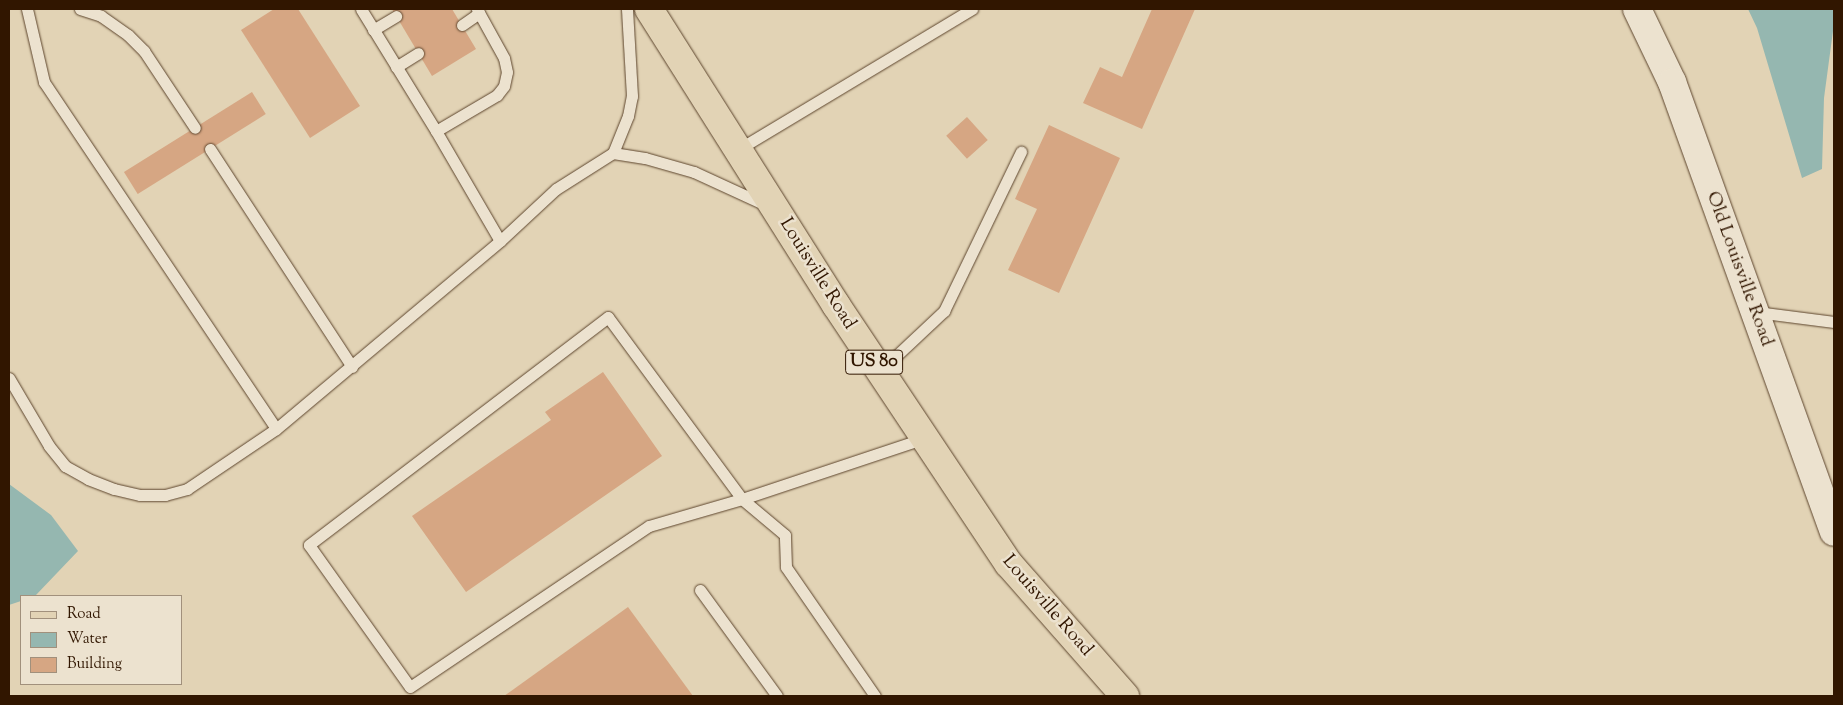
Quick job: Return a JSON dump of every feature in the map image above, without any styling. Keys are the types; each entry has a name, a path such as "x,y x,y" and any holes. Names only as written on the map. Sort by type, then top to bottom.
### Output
{"main road":[{"name":"Louisville Road","path":"649,9 880,371 1008,564 1125,696"}],"street":[{"name":"Old Louisville Road","path":"1637,9 1672,82 1834,532"}],"lane":[{"path":"27,9 44,82 276,429"},
{"path":"80,9 101,16 128,35 144,51 195,128"},
{"path":"361,9 436,131 500,241"},
{"path":"9,378 48,446 65,466 88,479 114,489 140,495 165,495 187,489 276,429 500,241 556,189 612,153 628,116 632,96 627,9"},
{"path":"739,149 972,9"},
{"path":"436,131 498,95 504,86 507,72 504,58 478,11 462,25"},
{"path":"374,30 396,16"},
{"path":"396,67 418,53"},
{"path":"210,149 352,367"},
{"path":"880,371 944,311 1021,152"},
{"path":"612,153 645,158 694,172 777,210"},
{"path":"1755,311 1834,322"},
{"path":"875,696 786,567 785,535 742,499 608,317 309,545 410,686 649,526 742,499 924,438"},
{"path":"700,590 777,696"}],"water":[{"path":"1748,9 1834,9 1824,98 1822,169 1802,178 1757,28"},
{"path":"9,484 51,515 78,551 36,595 20,595 20,601 9,605"}],"building":[{"path":"274,9 298,9 360,106 310,138 241,30"},
{"path":"392,9 452,9 476,49 432,76"},
{"path":"1152,9 1195,9 1142,129 1083,103 1100,67 1122,77"},
{"path":"252,92 266,114 138,194 124,172"},
{"path":"967,117 988,140 967,159 946,136"},
{"path":"1049,125 1120,158 1059,293 1008,270 1037,209 1015,199"},
{"path":"603,372 662,456 466,592 412,516 551,420 545,412"},
{"path":"628,607 693,696 504,696"}]}
